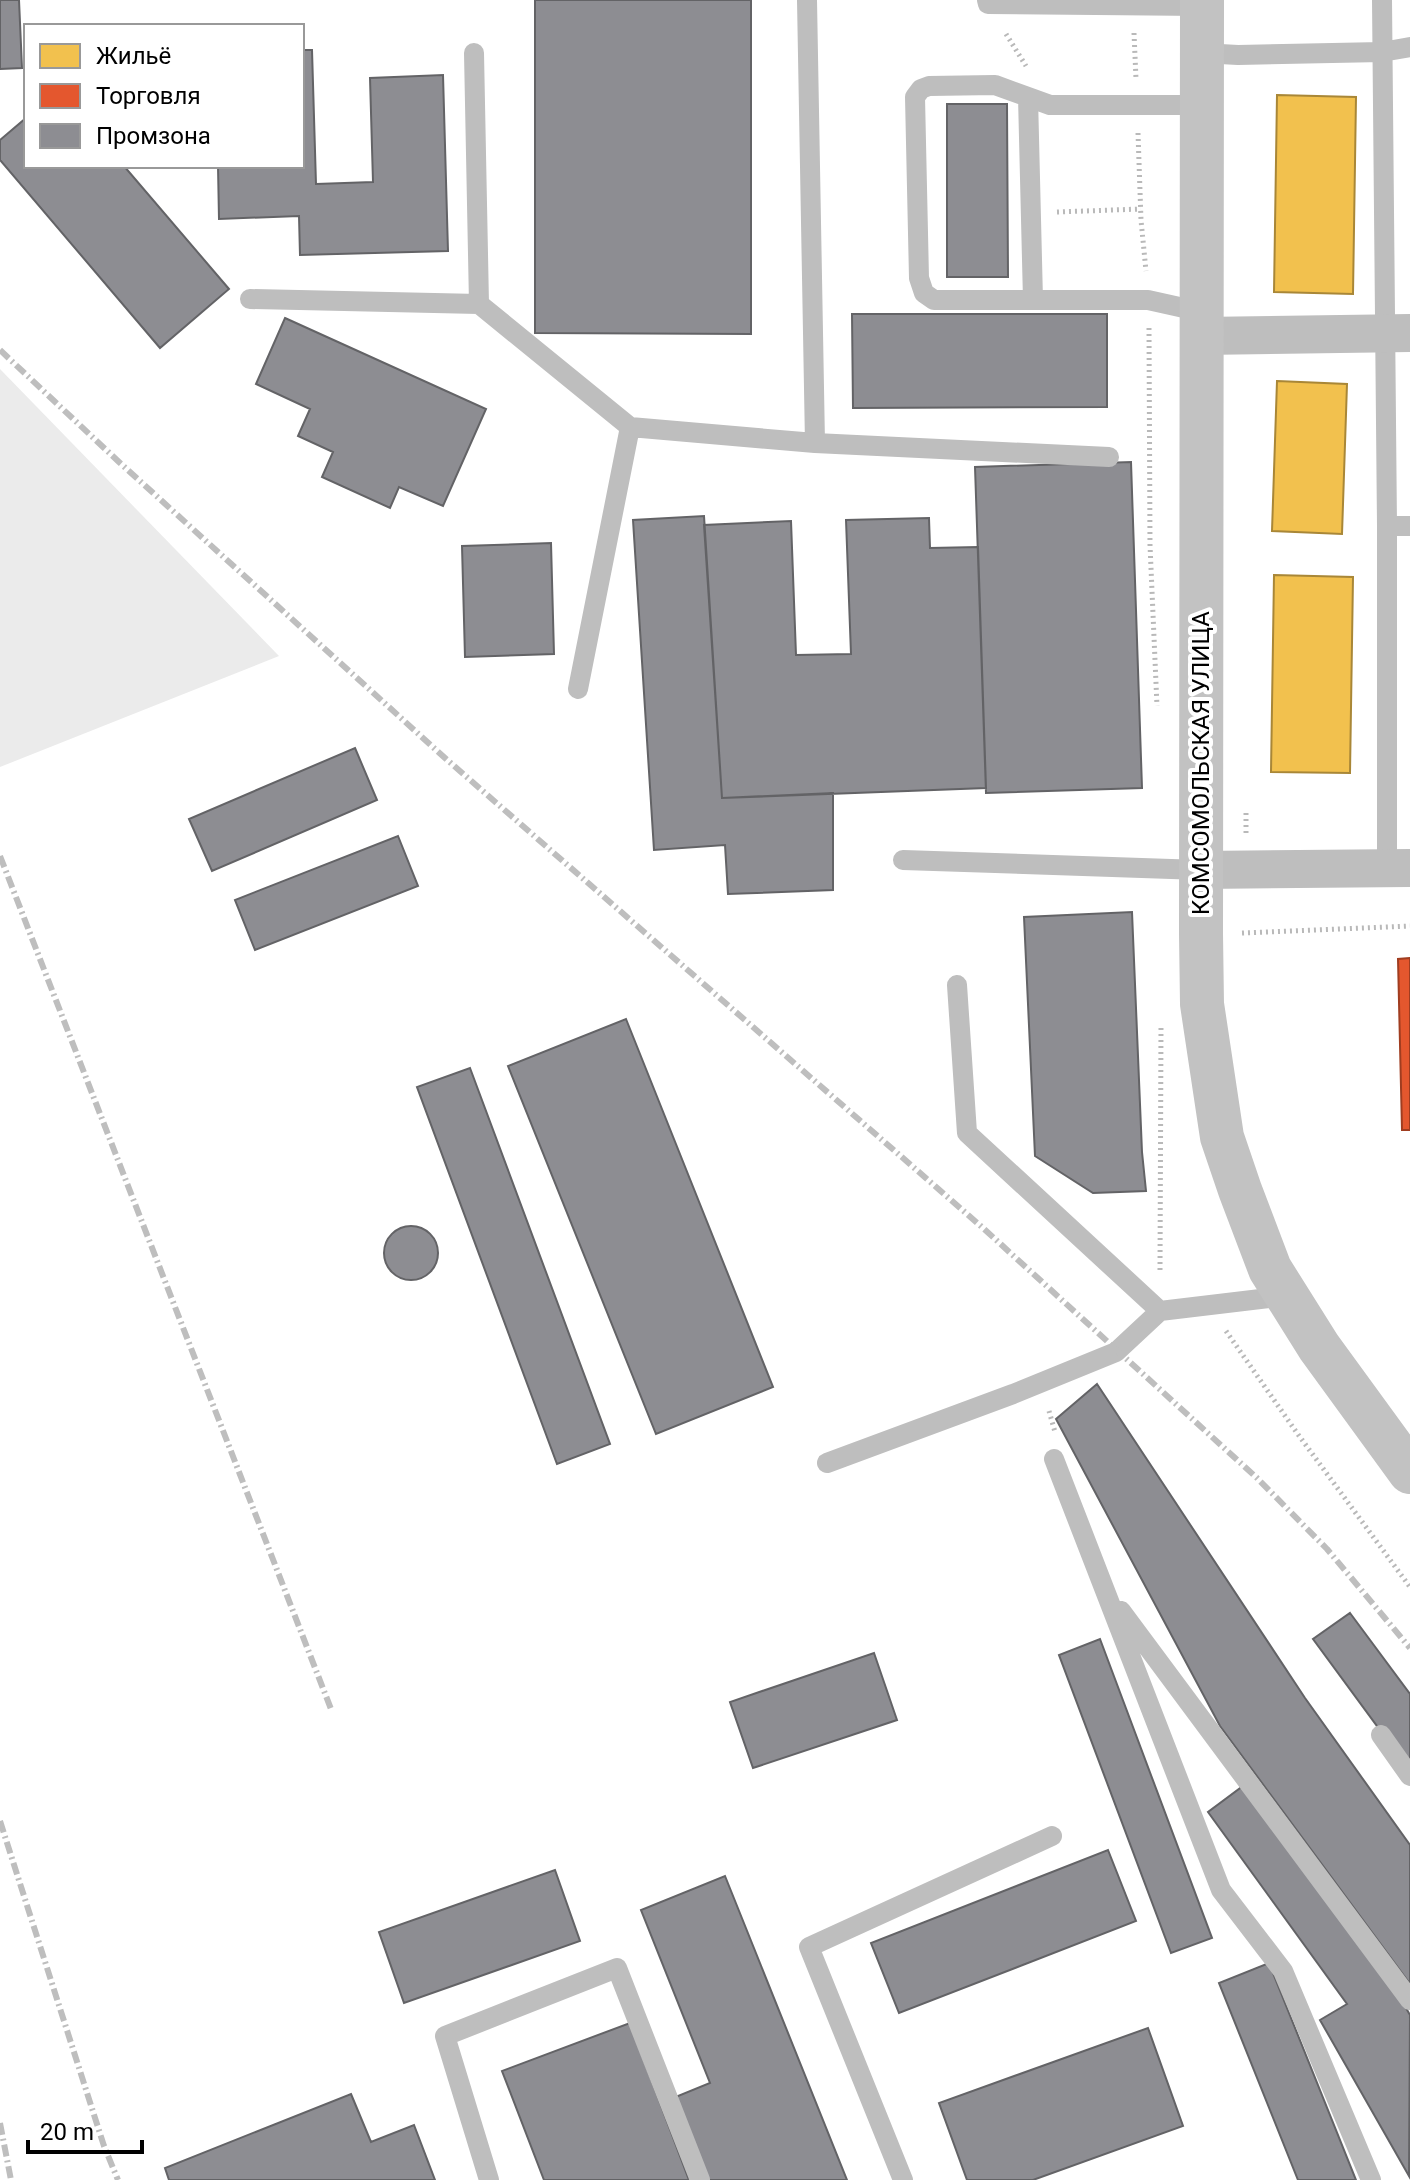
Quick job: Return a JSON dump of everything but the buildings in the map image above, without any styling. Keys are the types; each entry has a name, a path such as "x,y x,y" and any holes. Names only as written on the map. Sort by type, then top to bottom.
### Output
{"street":[{"name":"КОМСОМОЛЬСКАЯ УЛИЦА","path":"1202,3 1202,1004 1222,1137 1270,1269 1319,1347 1410,1472"},
{"path":"1202,324 1398,333"},
{"path":"1201,870 1398,868"}],"lane":[{"path":"807,0 815,443"},
{"path":"987,0 988,4 1202,3"},
{"path":"1382,0 1382,52 1398,333 1387,526 1398,868"},
{"path":"1202,53 1382,52 1410,47"},
{"path":"474,53 479,304"},
{"path":"1202,105 1050,105 995,85 929,86 921,89 915,97 919,278 924,293 934,300 1148,300 1202,324"},
{"path":"1028,97 1033,300"},
{"path":"250,299 479,304 630,427 815,443 1109,457"},
{"path":"578,689 630,427"},
{"path":"1387,526 1410,526"},
{"path":"903,860 1201,870"},
{"path":"957,985 967,1133 1160,1311"},
{"path":"827,1463 1116,1352 1160,1311 1286,1296"},
{"path":"1054,1459 1221,1890 1283,1971 1371,2180"},
{"path":"1104,1588 1410,2000"},
{"path":"1381,1735 1410,1776"},
{"path":"903,2180 809,1947 1052,1836"},
{"path":"489,2180 445,2036 617,1968 700,2180"}],"path":[{"path":"1132,5 1148,300 1150,545 1157,714"},
{"path":"1056,212 1141,209"},
{"path":"1201,934 1410,926"},
{"path":"1160,1311 1161,1022"},
{"path":"1208,1305 1410,1587"},
{"path":"1040,1383 1060,1453 1054,1459"}],"shaded area":[{"path":"0,369 279,656 0,767"}],"railway":[{"path":"0,350 445,758 983,1228 1257,1478 1327,1549 1410,1648"},
{"path":"0,856 331,1709"},
{"path":"0,1821 104,2146 118,2180"},
{"path":"0,2123 11,2180"}]}
